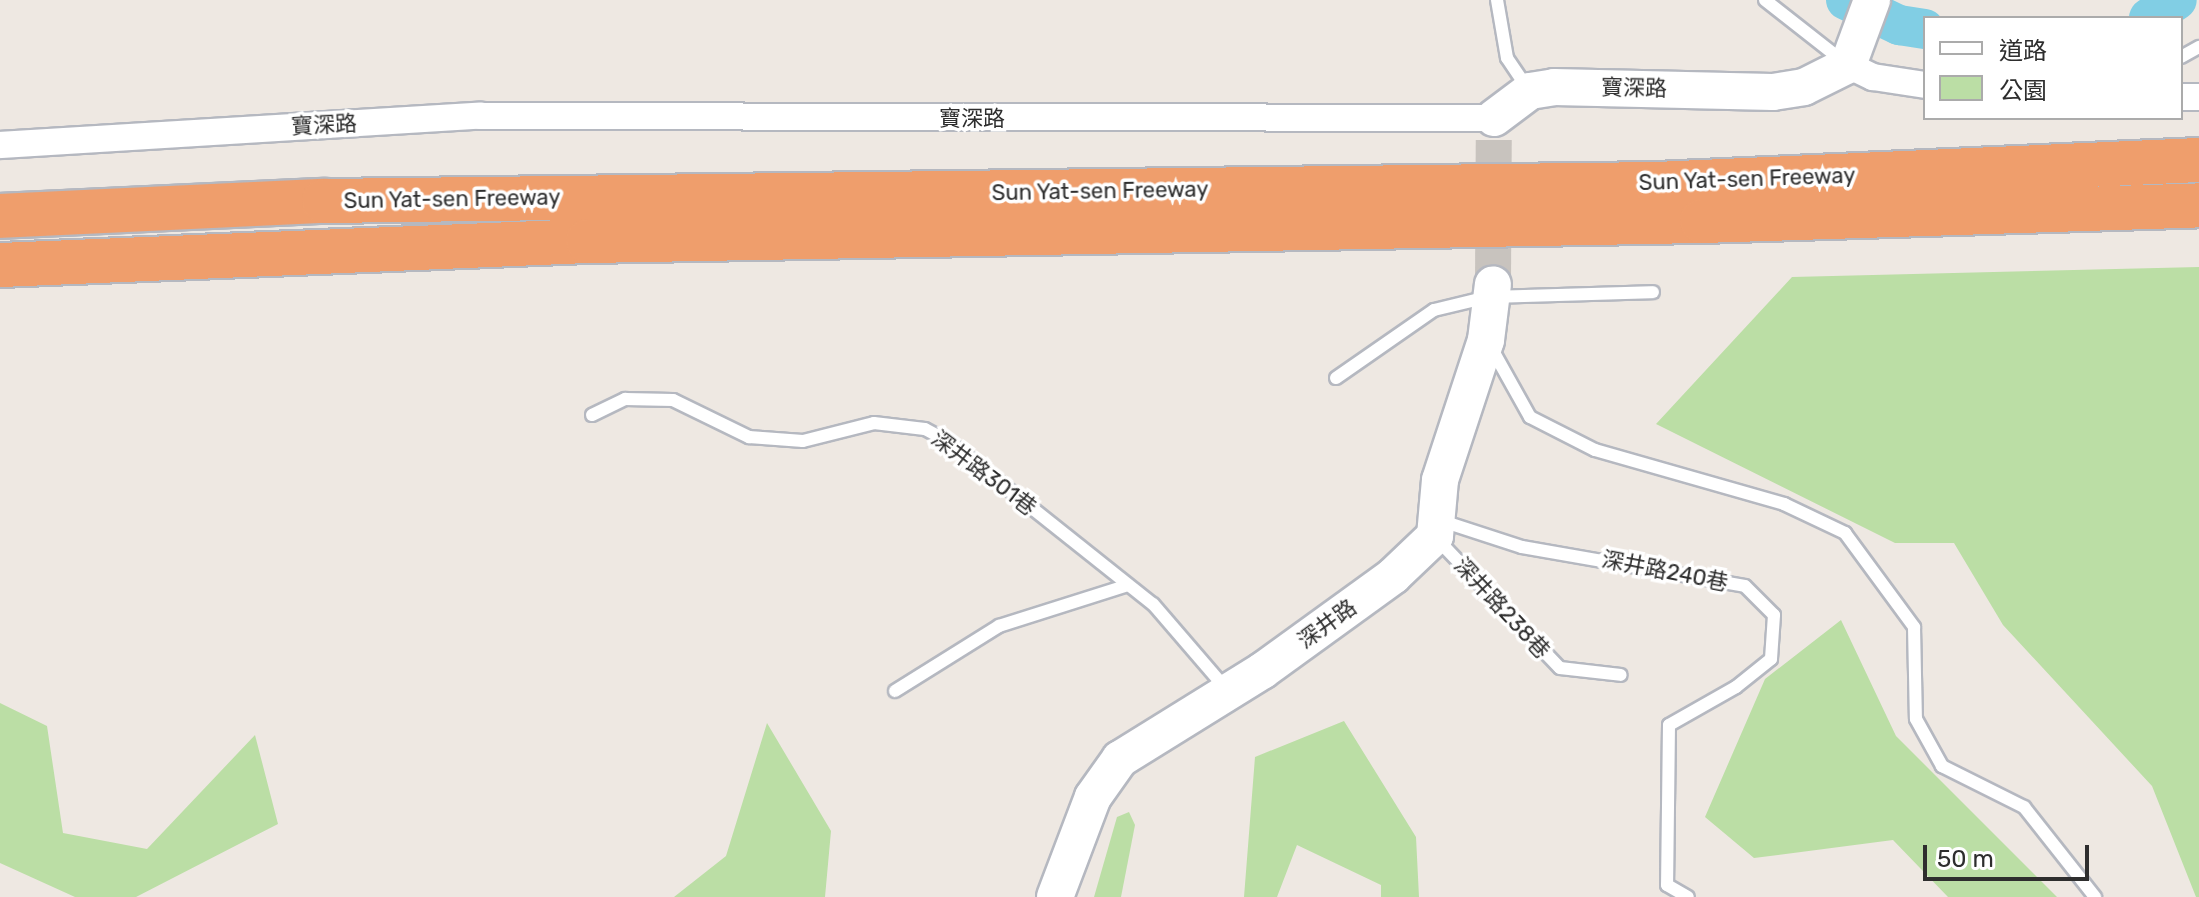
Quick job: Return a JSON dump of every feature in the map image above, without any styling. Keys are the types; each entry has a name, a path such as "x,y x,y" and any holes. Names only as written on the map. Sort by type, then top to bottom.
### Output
{"highway":[{"name":"Sun Yat-sen Freeway","path":"0,216 324,201 1656,184 2199,160"},
{"name":"Sun Yat-sen Freeway","path":"0,265 572,242 1702,221 2199,205"}],"street":[{"path":"1872,0 1848,65 1873,77 1923,85"},
{"name":"寶深路","path":"0,145 480,116 1494,118 1530,91 1554,87 1787,91 1848,65"},
{"path":"1437,528 1440,480 1486,340 1490,291"},
{"name":"深井路","path":"1055,897 1093,797 1120,759 1228,691 1393,576 1437,528"}],"lane":[{"path":"1497,0 1507,58 1530,91"},
{"path":"1765,0 1848,65"},
{"path":"1336,378 1434,310 1490,291 1653,292"},
{"path":"1486,340 1530,417 1595,450 1784,504 1845,533 1914,627 1916,719 1942,766 2024,807 2095,897"},
{"name":"深井路301巷","path":"592,415 625,399 673,400 749,437 803,441 874,423 925,429 949,442 1153,604 1228,691"},
{"name":"深井路238巷","path":"1437,528 1560,668 1621,675"},
{"name":"深井路240巷","path":"1437,528 1522,547 1745,586 1774,615 1771,659 1736,687 1669,725 1667,885 1688,897"},
{"path":"895,691 999,626 1128,585"}],"green space":[{"path":"2199,267 2199,897 2196,897 2152,786 2003,625 1954,543 1895,543 1656,424 1792,277"},
{"path":"1841,620 1896,736 2057,897 1948,897 1893,840 1754,858 1705,817 1765,679"},
{"path":"0,703 47,726 63,833 147,849 255,735 278,824 136,897 75,897 0,863"},
{"path":"1344,721 1416,837 1419,897 1381,897 1381,885 1297,845 1277,897 1244,897 1255,757"},
{"path":"767,723 831,831 825,897 674,897 726,856"},
{"path":"1129,812 1135,825 1121,897 1094,897 1117,817"}],"waterway":[{"path":"1846,0 1899,25 1923,29"},
{"path":"2152,16 2177,0"}],"tunnel":[{"path":"1493,284 1494,118"}]}
